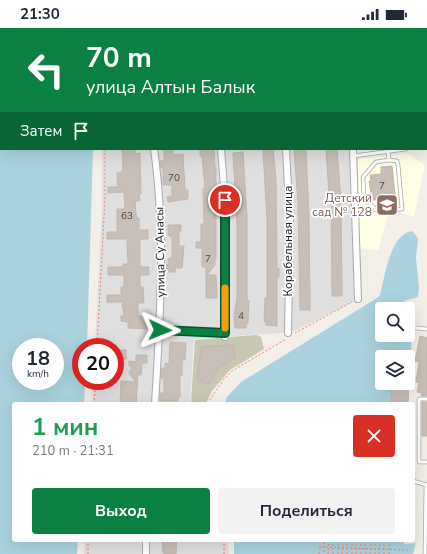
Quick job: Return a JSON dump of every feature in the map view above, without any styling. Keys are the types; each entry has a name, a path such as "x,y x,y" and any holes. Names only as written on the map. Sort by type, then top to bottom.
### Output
{"street":[{"name":"улица Су Анасы","path":"154,150 158,176 161,303 155,402"},
{"path":"221,150 226,213 225,335"},
{"name":"Корабельная улица","path":"286,150 290,224 290,335"},
{"path":"353,152 358,298"},
{"path":"146,542 146,554"}],"lane":[{"path":"353,152 397,150"},
{"path":"388,151 389,160"},
{"path":"355,198 364,199 379,212 402,209 397,161 389,160 376,162 362,177 364,199"},
{"path":"416,328 427,329"},
{"path":"160,330 225,335"},
{"path":"427,399 419,399 419,462 427,462"},
{"path":"415,482 427,485 425,554"}],"path":[{"path":"97,338 105,199 105,150"},
{"path":"209,402 224,379 232,371 290,335 358,298"},
{"path":"94,402 95,390"},
{"path":"88,542 88,554"},
{"path":"224,542 224,554"},
{"path":"319,554 320,542"},
{"path":"324,542 324,554"},
{"path":"328,554 329,542"},
{"path":"333,542 333,554"},
{"path":"338,542 338,554"},
{"path":"342,554 343,542"},
{"path":"347,543 347,554"},
{"path":"352,543 352,554"},
{"path":"356,543 356,554"},
{"path":"361,543 361,554"},
{"path":"366,544 366,554"},
{"path":"370,554 371,544"},
{"path":"375,544 375,554"},
{"path":"379,554 380,544"},
{"path":"384,544 384,554"},
{"path":"389,554 390,544"},
{"path":"320,547 370,550 408,550"}],"shaded area":[{"path":"102,150 351,150 355,301 292,332 194,339 190,402 92,402 93,390 124,390 124,338 95,338 102,208"},
{"name":"Детский сад № 128","path":"408,154 425,165 414,217 398,212 388,215 378,250 360,248 357,161 360,159"},
{"path":"257,335 261,337 264,349 230,370 212,391 206,402 191,402 195,340"},
{"path":"85,542 227,542 229,554 84,554"}],"water":[{"path":"0,150 93,150 87,338 72,338 72,390 85,390 84,402 12,402 12,542 78,542 77,554 0,554"},
{"path":"412,231 418,238 416,258 419,287 418,297 404,302 375,302 375,342 411,342 412,350 375,350 375,390 393,390 392,402 226,402 227,397 241,382 377,298 380,295 390,257 398,240 405,234"},
{"path":"234,542 416,543 413,554 234,554"}],"building":[{"path":"122,150 135,150 135,154 140,153 141,194 139,194 140,201 135,201 136,214 137,218 139,218 139,230 148,230 148,239 140,239 140,267 149,267 149,275 140,275 140,287 143,287 144,303 138,303 138,316 147,317 146,329 128,328 128,322 121,321 121,316 124,316 122,302 107,302 107,295 121,295 121,287 124,287 124,275 108,275 108,267 123,267 123,264 128,264 127,239 107,239 107,232 117,232 117,209 125,209 124,192 108,193 108,187 118,187 117,173 122,172"},
{"path":"164,150 173,150 173,155 183,154 185,190 188,190 188,199 168,202 167,197 172,196 172,185 163,185 163,168 161,168 160,161 164,161"},
{"path":"200,150 214,150 215,168 216,167 216,258 215,265 207,275 216,275 217,298 206,298 206,267 202,267 202,248 196,248 196,242 201,242 201,224 204,224 203,188 205,188 202,156 200,156"},
{"path":"263,150 273,150 276,179 277,268 279,268 279,277 277,277 277,326 266,325 266,321 264,321 265,298 267,298 267,220"},
{"path":"294,150 306,150 309,216 310,310 300,310 298,203"},
{"path":"326,150 337,150 341,200 342,296 332,296 331,195 329,195"},
{"path":"243,152 247,216 247,300 249,300 248,323 246,323 246,328 235,328 234,317 237,296 237,223 233,153"},
{"path":"392,166 396,204 386,204 385,199 372,200 369,181 371,181 370,175 381,174 381,167"},
{"path":"168,225 181,225 181,231 179,231 179,246 184,246 182,268 175,268 175,272 165,272 165,265 168,265 168,259 172,258 172,237 168,235"},
{"path":"420,336 427,338 427,396 421,396 422,393 417,392 419,382 416,382 419,362 415,361"},
{"path":"170,342 186,343 185,360 182,360 182,375 180,375 180,397 178,397 178,401 160,401 160,393 164,393 164,378 161,378 162,368 165,368 165,363 169,364"},
{"path":"233,345 236,357 219,367 209,384 197,380 201,347"},
{"path":"124,350 126,350 126,359 124,359"},
{"path":"136,355 147,355 147,363 142,363 141,375 138,375 136,402 120,402 121,390 124,390 124,381 136,382 129,373 132,368 129,365 129,361 136,362"},
{"path":"392,390 409,390 408,402 391,402"},
{"path":"422,402 427,402 427,436 422,436"},
{"path":"162,542 177,542 176,554 163,553"}],"slow traffic":[{"path":"225,288 225,328"}],"place":[{"name":"Детский сад № 128","path":"387,205"}],"route":[{"path":"160,330 225,333 225,200"}]}
